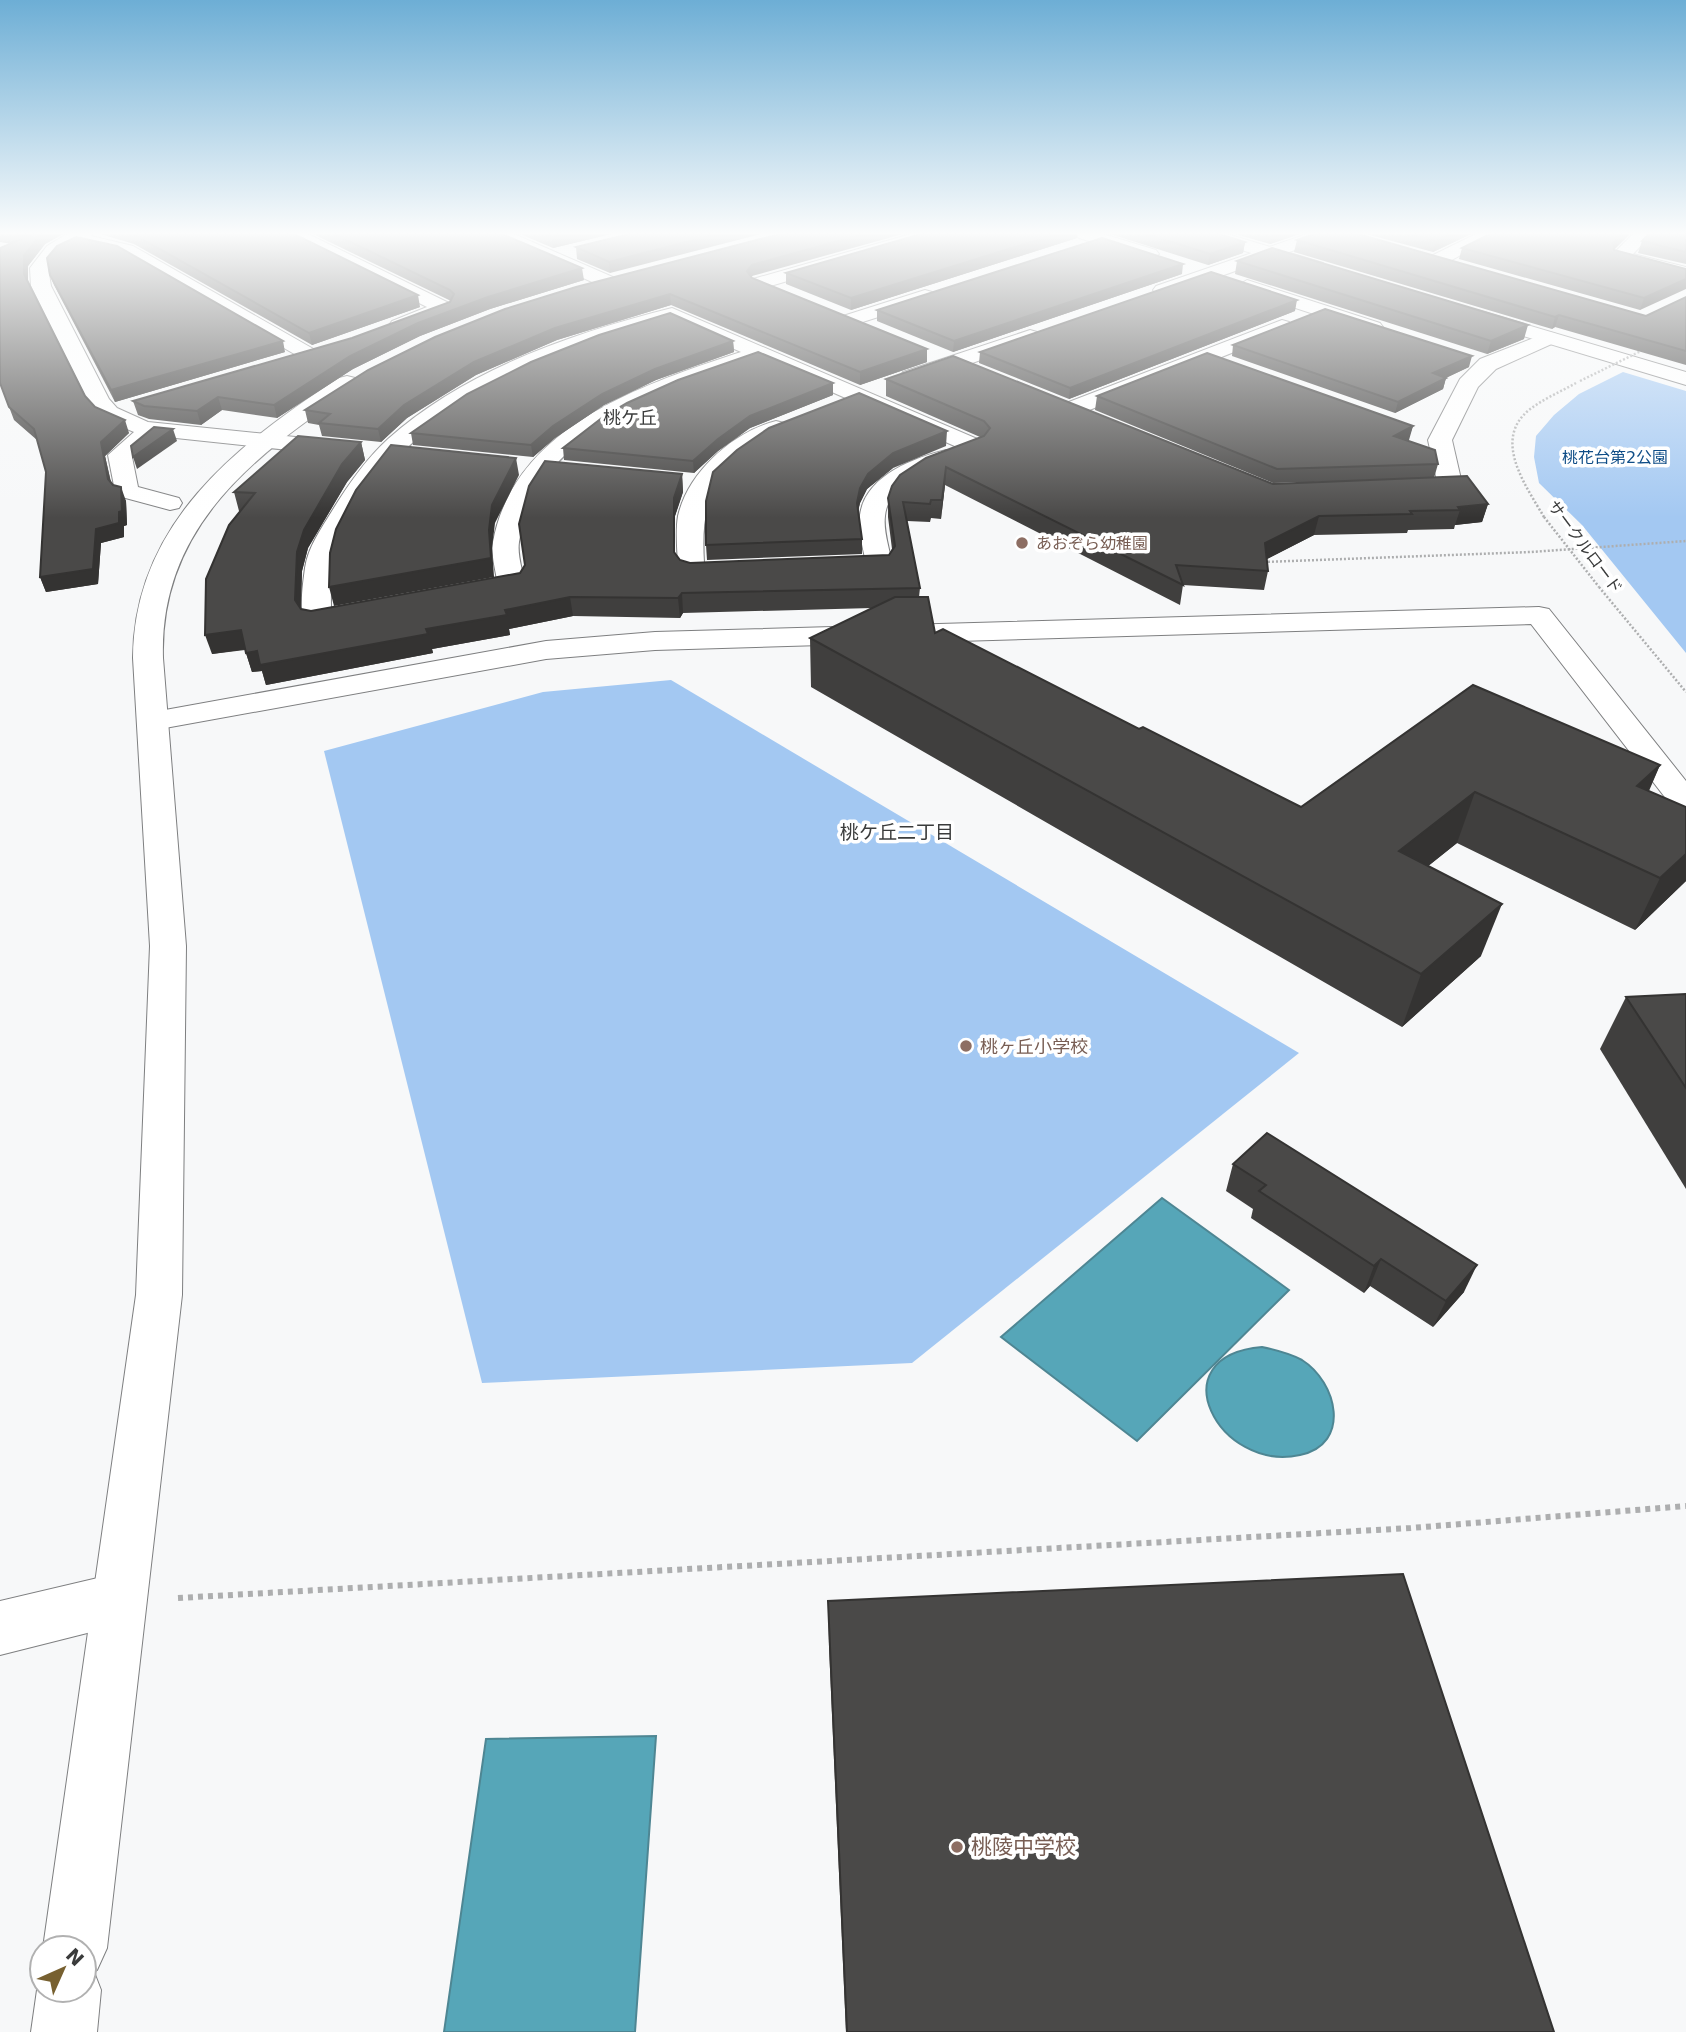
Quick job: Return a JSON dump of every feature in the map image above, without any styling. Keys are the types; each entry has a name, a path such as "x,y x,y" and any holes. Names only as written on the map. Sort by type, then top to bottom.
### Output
{"street":[{"path":"62,329 99,402 109,413 143,428 422,458"},
{"path":"272,329 316,353 284,363"},
{"path":"77,1934 159,1295 168,946 148,658 149,621 170,552 206,498 265,440 416,329"},
{"path":"387,351 459,329"},
{"path":"382,608 317,620 321,556 346,501 383,454 444,408 526,362 624,329"},
{"path":"707,329 974,446 894,481 877,498 872,516 879,565 812,567"},
{"path":"871,329 876,331"},
{"path":"824,409 1050,329"},
{"path":"1069,410 1275,329"},
{"path":"1380,329 1387,331"},
{"path":"1518,329 1686,379"},
{"path":"1381,490 1451,488 1440,440 1468,384 1488,364 1549,338"},
{"path":"447,597 512,585 506,544 517,503 538,469 579,431 635,399 670,383 761,352"},
{"path":"926,352 987,377"},
{"path":"1205,356 1231,366"},
{"path":"1462,356 1488,364"},
{"path":"1045,400 1094,420"},
{"path":"109,413 136,405"},
{"path":"758,569 691,571 691,516 701,484 727,458 760,435 801,417"},
{"path":"152,429 120,455 127,491 170,502"},
{"path":"1414,431 1440,440"},
{"path":"513,466 566,471"},
{"path":"674,482 701,484"},
{"path":"154,721 546,650 655,641 1539,615 1686,802"},
{"path":"0,1628 119,1599"},
{"path":"64,2032 67,2004"}],"path":[{"name":"サークルロード","path":"1651,346 1534,407 1517,423 1513,459 1544,517 1686,692"},
{"path":"1254,562 1531,552 1686,541"},
{"path":"119,1599 219,1598 1383,1529 1686,1506"}],"green space":[{"name":"桃花台第2公園","path":"1623,372 1686,391 1686,653 1582,525 1539,483 1534,457 1536,436 1554,415 1579,394"},
{"path":"671,680 1299,1053 912,1363 482,1383 324,751 543,692"}],"shaded area":[{"path":"1162,1198 1289,1290 1137,1441 1001,1337"},
{"path":"1262,1347 1302,1360 1324,1383 1334,1412 1333,1426 1327,1439 1316,1449 1300,1455 1271,1456 1245,1447 1225,1431 1211,1411 1207,1390 1212,1370 1230,1355"},
{"path":"656,1736 635,2032 444,2032 486,1739"}],"building":[{"path":"0,329 51,329 85,396 95,407 125,420 101,442 108,479 113,485 121,487 122,511 119,512 119,523 96,529 93,569 40,577 46,472 34,429 9,407 0,383"},
{"path":"79,329 262,329 283,341 111,390"},
{"path":"302,329 321,329 309,333"},
{"path":"377,329 406,329 350,356 274,405 218,397 197,411 144,406 133,401"},
{"path":"455,329 553,329 474,362 404,405 378,429 319,423 330,414 305,410 368,370"},
{"path":"619,329 706,329 733,341 655,369 602,394 553,426 531,445 411,433 467,394 531,362"},
{"path":"755,329 877,329 927,349 860,372"},
{"path":"924,329 990,329 954,341"},
{"path":"1047,329 1223,329 1070,388 980,352"},
{"path":"1274,329 1387,329 1472,356 1433,373 1446,378 1398,402 1233,345"},
{"path":"1452,329 1519,329 1491,341"},
{"path":"1608,329 1686,329 1686,351"},
{"path":"758,352 833,383 750,416 693,461 563,448 603,417 627,403 678,380"},
{"path":"1207,353 1413,426 1394,436 1435,450 1438,464 1277,469 1097,396"},
{"path":"953,356 1273,484 1467,476 1488,504 1458,507 1460,510 1410,511 1412,514 1319,516 1265,543 1268,571 1176,565 1183,585 946,467 942,500 931,500 930,504 903,502 920,588 682,593 678,598 570,597 505,610 507,615 426,629 428,634 260,665 257,651 246,653 241,630 205,635 206,579 229,525 255,493 234,492 298,436 361,442 342,464 304,530 297,552 295,600 301,609 311,611 520,573 525,565 519,524 529,486 545,461 682,474 674,498 674,552 680,560 690,563 889,555 895,546 888,498 900,475 926,458 984,436 990,428 984,421 886,379"},
{"path":"859,393 947,431 893,453 868,474 860,488 857,503 862,539 706,545 706,501 713,472 737,450 769,428"},
{"path":"154,427 173,429 133,457 131,446"},
{"path":"391,445 516,458 492,505 489,530 491,558 329,587 330,553 336,529 356,490"},
{"path":"895,597 928,597 935,633 943,629 1139,729 1143,727 1301,807 1473,685 1660,765 1637,786 1686,807 1686,854 1660,878 1475,792 1399,851 1502,904 1421,974 810,638"},
{"path":"1686,994 1686,1088 1626,997"},
{"path":"1267,1133 1477,1265 1446,1301 1381,1259 1374,1266 1259,1191 1266,1185 1233,1164"},
{"path":"1403,1574 1554,2032 847,2032 828,1601"}],"place":[{"name":"あおぞら幼稚園","path":"1022,543"},
{"name":"桃ヶ丘小学校","path":"966,1046"},
{"name":"桃陵中学校","path":"957,1847"}],"district":[{"name":"桃ケ丘","path":"630,417"},
{"name":"桃ケ丘二丁目","path":"897,832"}]}
